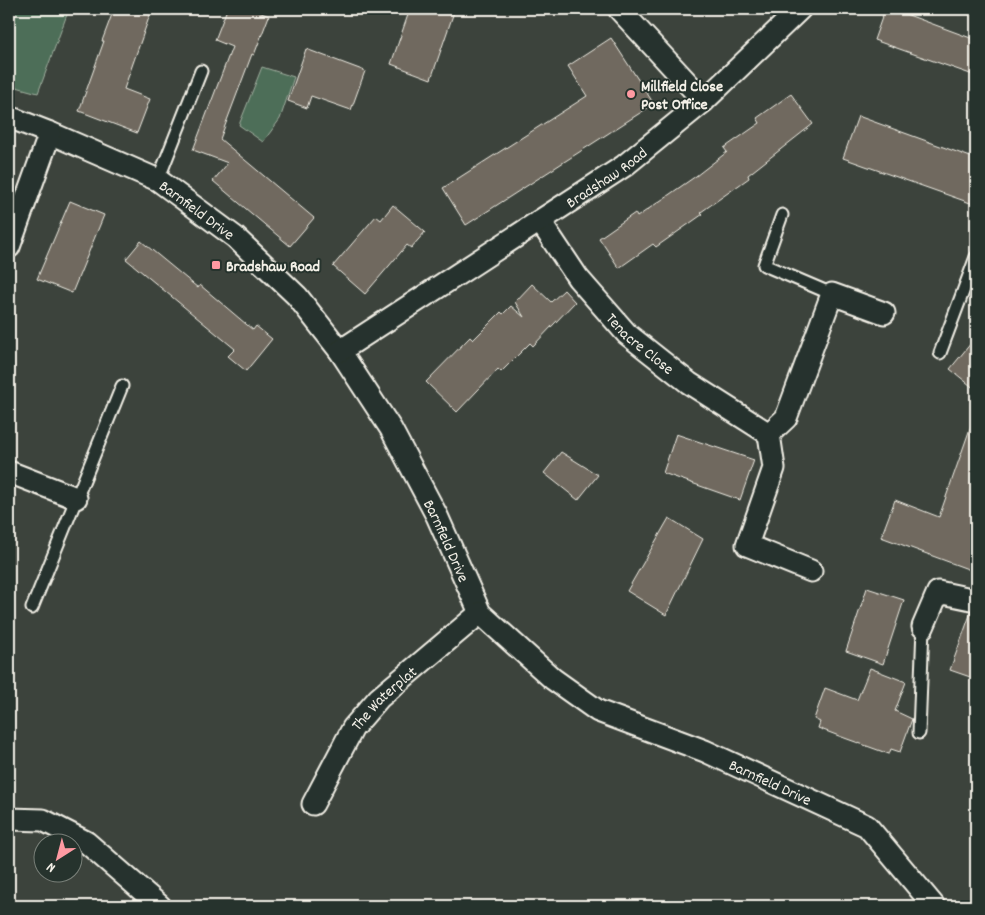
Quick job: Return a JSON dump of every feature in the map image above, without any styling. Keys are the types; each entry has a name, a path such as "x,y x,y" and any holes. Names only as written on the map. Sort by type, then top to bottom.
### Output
{"street":[{"path":"619,9 704,102"},
{"name":"Bradshaw Road","path":"340,350 624,166 704,102 794,17 800,9"},
{"name":"Barnfield Drive","path":"9,118 50,133 158,180 234,237 297,296 340,350 391,429 437,516 480,613 553,679 598,711 705,751 867,826 934,906"},
{"path":"9,248 50,133"},
{"name":"Tenacre Close","path":"540,221 578,278 627,334 689,383 769,434"},
{"path":"811,571 747,546 774,468 769,434 786,418 832,294 884,313"},
{"path":"9,472 76,498"},
{"path":"923,627 938,592 976,600"},
{"name":"The Waterplat","path":"313,804 353,728 373,706 480,613"},
{"path":"9,819 42,820 86,842 160,906"}],"lane":[{"path":"158,180 201,71"},
{"path":"782,215 764,265 832,294"},
{"path":"940,353 976,258"},
{"path":"32,608 122,386"},
{"path":"919,733 923,627"}],"green space":[{"path":"9,9 69,9 38,93 9,85"},
{"path":"262,67 294,77 280,119 263,142 239,125"}],"building":[{"path":"114,9 152,9 124,89 150,99 137,133 79,111"},
{"path":"227,9 251,9 269,16 254,55 252,54 220,139 314,218 290,246 213,181 228,163 193,150 232,47 215,40"},
{"path":"410,9 455,9 431,79 391,64"},
{"path":"885,9 892,9 976,40 976,76 874,40"},
{"path":"611,38 654,104 466,225 443,188 587,96 568,66"},
{"path":"306,49 365,71 351,110 311,96 307,108 288,101"},
{"path":"791,94 813,124 748,175 749,178 701,212 703,214 656,247 653,244 619,268 599,238 635,213 637,217 696,176 727,152 724,148 760,123 757,118"},
{"path":"858,116 976,159 976,205 843,158"},
{"path":"70,201 104,215 72,293 37,279"},
{"path":"393,205 425,232 411,248 407,245 365,294 333,266 376,216 381,220"},
{"path":"141,241 198,288 200,285 253,330 256,326 272,339 246,371 228,356 235,349 126,259"},
{"path":"532,284 551,302 564,290 575,302 533,346 530,343 501,372 498,369 457,412 426,382 470,337 473,340 501,312 503,314 511,306 524,317 515,302"},
{"path":"976,337 976,390 950,369"},
{"path":"973,420 976,420 976,572 881,537 895,500 939,517"},
{"path":"676,434 754,460 740,500 663,473"},
{"path":"561,452 598,475 578,500 544,473"},
{"path":"669,518 703,539 666,615 627,591"},
{"path":"867,588 904,600 883,664 846,651"},
{"path":"971,612 976,612 976,679 950,670"},
{"path":"870,668 906,682 895,711 912,719 900,752 891,749 889,754 818,728 820,722 814,719 825,688 857,700"}],"place":[{"name":"Millfield Close Post Office","path":"631,94"},
{"name":"Bradshaw Road","path":"216,265"}]}
